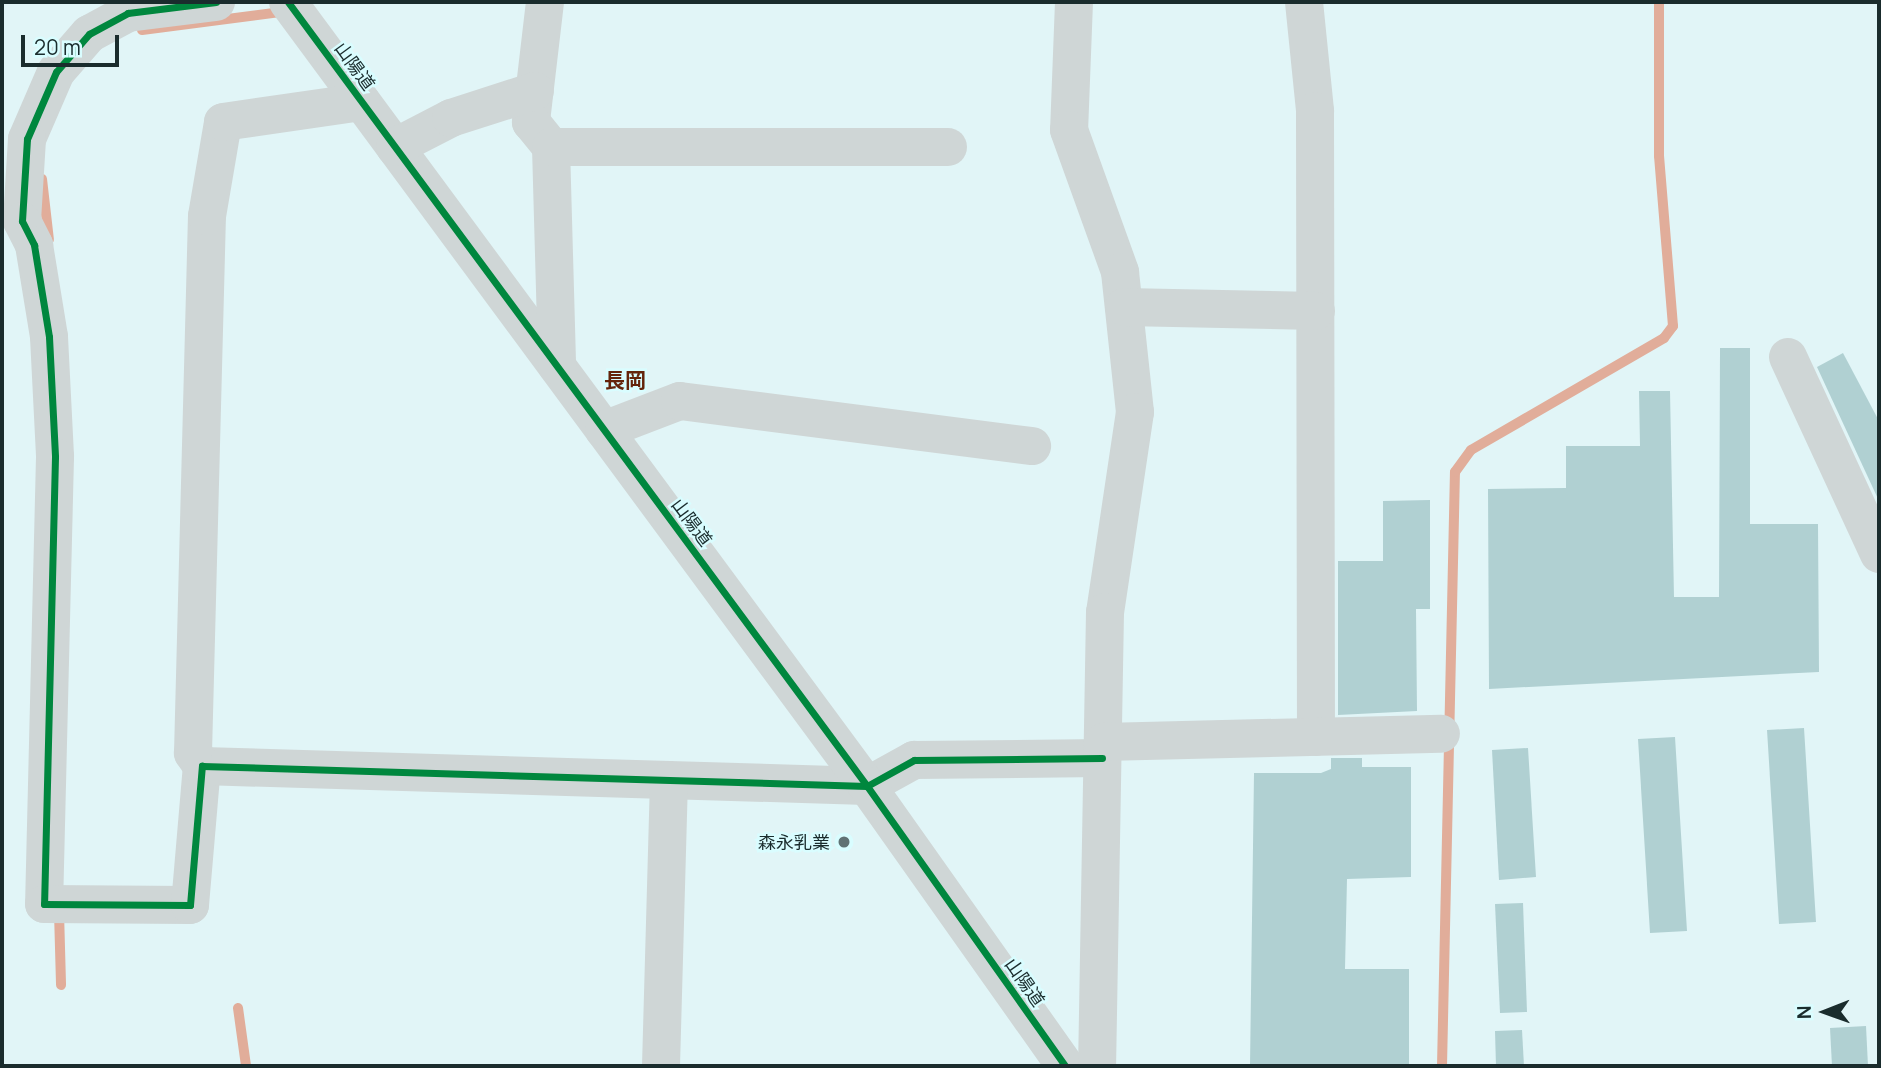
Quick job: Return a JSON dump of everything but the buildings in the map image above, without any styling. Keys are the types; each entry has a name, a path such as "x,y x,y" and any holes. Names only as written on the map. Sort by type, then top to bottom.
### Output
{"street":[{"path":"216,2 128,13 89,34 56,72 27,139 18,244 49,337 55,457 44,904 190,905 202,766 193,752 207,216 223,122 362,102"},
{"name":"山陽道","path":"288,2 867,786 1065,1066"},
{"path":"545,2 531,122 551,147 557,366"},
{"path":"1074,2 1069,131 1120,272 1135,412 1105,612 1097,1066"},
{"path":"1304,2 1315,111 1315,737"},
{"path":"395,147 451,118 535,91"},
{"path":"551,147 948,147"},
{"path":"1124,307 1316,311"},
{"path":"1788,356 1879,554"},
{"path":"604,430 680,401 1032,446"},
{"path":"202,766 867,786 914,760 1315,737 1441,734"},
{"path":"661,1066 669,780"}],"waterway":[{"path":"1442,1066 1455,472 1471,450 1664,338 1673,326 1659,156 1659,2"},
{"path":"142,30 280,12"},
{"path":"42,179 49,240"},
{"path":"59,912 61,985"},
{"path":"238,1008 246,1066"}],"cycle path":[{"path":"216,2 128,13 89,34 56,72 27,139 22,221 34,245 49,337 55,457 44,904 190,905 202,766 867,786 914,760 1102,758"},
{"path":"288,2 867,786 1065,1066"}],"place":[{"name":"森永乳業","path":"844,842"}],"district":[{"name":"長岡","path":"625,380"}]}
